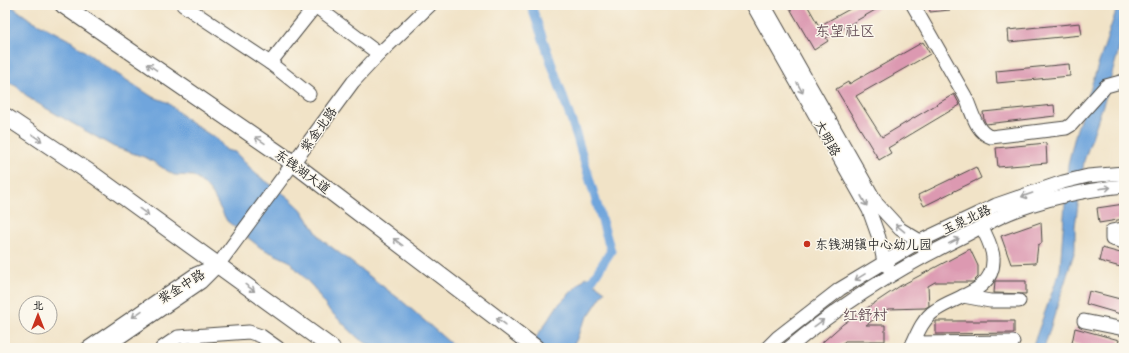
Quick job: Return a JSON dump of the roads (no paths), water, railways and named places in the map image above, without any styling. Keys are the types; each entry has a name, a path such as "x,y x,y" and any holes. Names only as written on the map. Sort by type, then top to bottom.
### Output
{"main road":[{"name":"东钱湖大道","path":"63,5 293,163 534,346"},
{"path":"5,116 95,176 332,348"}],"street":[{"path":"183,5 270,63 309,94"},
{"path":"270,63 315,5 379,54"},
{"name":"紫金北路","path":"218,265 353,82 379,54 430,5"},
{"name":"大明路","path":"754,5 869,210 880,238 884,262 893,275"},
{"name":"大明路","path":"764,5 877,204 900,229 920,241"},
{"path":"913,5 965,96 973,111 978,126 983,134 991,137 1066,128 1071,125 1106,86 1124,81"},
{"name":"玉泉北路","path":"767,348 777,338 840,289 920,241 996,205 1063,182 1088,176 1124,173"},
{"name":"玉泉北路","path":"790,348 826,318 893,275 926,255 982,226 1009,213 1060,197 1085,190 1124,186"},
{"path":"982,226 993,258 992,272 986,282 975,291 935,310 924,321 912,346 1013,342"},
{"path":"1124,229 1112,231 1112,239 1124,242"},
{"path":"920,241 926,255"},
{"name":"紫金中路","path":"88,348 196,274 218,265"},
{"name":"紫金中路","path":"104,348 195,287 218,265"},
{"path":"963,296 990,301 1019,301"},
{"path":"1084,321 1124,329"},
{"path":"162,348 178,337 249,332 261,336 278,348"}],"water":[{"path":"5,5 10,5 28,18 71,41 102,64 151,96 167,102 187,120 218,140 226,150 235,152 256,174 288,197 301,209 321,239 402,301 450,343 459,348 375,348 359,339 327,308 314,288 289,261 261,248 227,221 213,195 205,185 193,176 174,175 147,158 114,147 42,106 29,98 16,86 5,81"},
{"path":"1118,5 1124,5 1124,31 1105,99 1084,161 1075,226 1075,250 1044,348 1032,348 1060,270 1068,164 1076,132"},
{"path":"586,277 605,291 581,327 576,341 570,348 529,348 558,305"}],"waterway":[{"path":"531,5 576,134 611,251 585,291"}],"place":[{"name":"东钱湖镇中心幼儿园","path":"807,244"}],"district":[{"name":"东望社区","path":"845,31"},
{"name":"红舒村","path":"865,315"}]}
